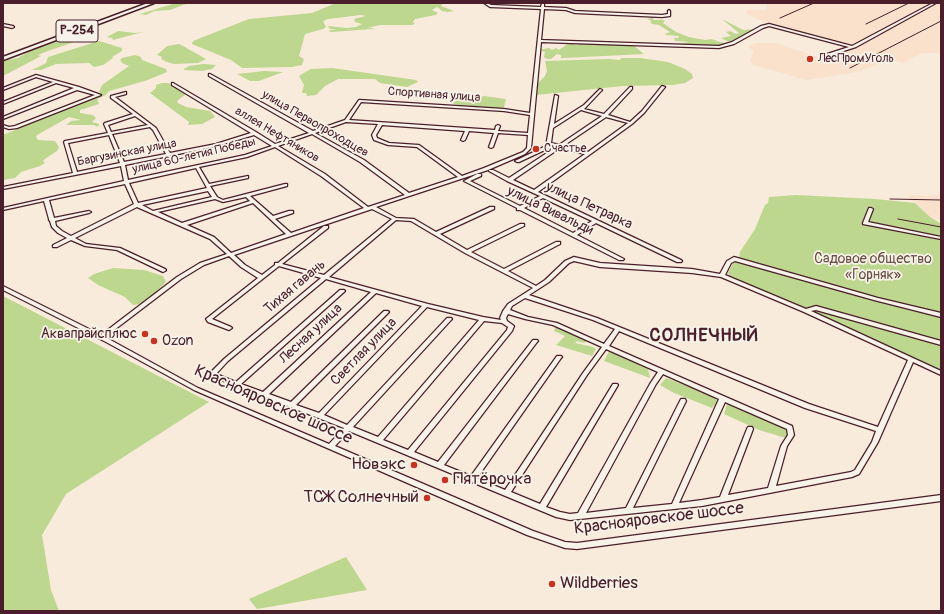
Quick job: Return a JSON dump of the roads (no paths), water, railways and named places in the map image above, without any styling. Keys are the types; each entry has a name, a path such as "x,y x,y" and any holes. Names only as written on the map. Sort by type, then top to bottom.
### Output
{"highway":[{"name":"Р-254","path":"3,59 152,3"}],"street":[{"path":"485,3 490,6 542,5 575,12 662,16 669,15 669,11"},
{"path":"825,56 852,47 935,3"},
{"path":"528,150 542,5"},
{"path":"3,25 12,26"},
{"path":"539,41 719,46 733,43 766,25 795,29 852,47"},
{"name":"улица Первопроходцев","path":"210,75 362,161 408,195"},
{"path":"3,89 36,76 99,95 16,128 3,126"},
{"path":"3,103 56,82"},
{"name":"аллея Нефтяников","path":"172,84 323,175 370,207"},
{"path":"534,192 631,123 643,112 663,87"},
{"path":"3,118 78,88"},
{"path":"508,180 606,115 631,88"},
{"path":"552,127 581,108 600,90"},
{"path":"125,93 112,97 155,129 168,154"},
{"path":"491,171 546,149 550,144 556,96"},
{"name":"Спортивная улица","path":"346,121 360,101 504,110 532,114"},
{"path":"581,108 631,123"},
{"path":"3,112 12,115"},
{"path":"135,115 106,123 123,164 126,182 137,205 212,238 243,266 261,277"},
{"name":"улица 60-летия Победы","path":"3,209 246,156 346,121 530,134"},
{"path":"380,124 374,135 375,139 388,144 418,146 461,177"},
{"path":"75,173 65,143 151,126"},
{"path":"491,147 498,126"},
{"path":"436,134 438,128"},
{"path":"463,140 467,130"},
{"name":"Баргузинская улица","path":"3,188 228,142 255,133"},
{"path":"550,144 560,145 588,154"},
{"path":"101,338 189,271 289,234 510,160 528,150 537,153"},
{"path":"197,167 215,198"},
{"name":"улица Петрарка","path":"491,171 679,261"},
{"name":"улица Вивальди","path":"491,171 466,181 621,259"},
{"path":"55,246 137,205 246,177"},
{"path":"153,212 215,198 223,201 285,185"},
{"path":"247,195 289,234"},
{"path":"519,209 543,196"},
{"path":"46,199 54,227 60,232 92,246 118,249 163,270"},
{"path":"182,225 254,202"},
{"path":"370,207 394,219 412,220 468,252 537,288"},
{"path":"436,234 492,208"},
{"path":"871,209 865,223 941,238"},
{"path":"52,220 89,212"},
{"path":"272,218 291,212"},
{"name":"Тихая гавань","path":"237,384 213,375 214,372 394,219"},
{"path":"573,235 596,221"},
{"path":"468,252 522,225"},
{"path":"229,328 210,321 209,319 326,227"},
{"path":"504,271 558,243"},
{"path":"504,322 503,318 506,311 515,301 537,288 567,262 574,259 600,265 692,271 722,276 806,311 941,373"},
{"path":"722,276 729,262 734,259 876,299 941,315"},
{"path":"278,264 374,292 483,319 510,324 510,330 409,452"},
{"name":"Краснояровское шоссе","path":"3,288 196,389 530,533 565,545 577,546 941,498"},
{"path":"342,291 237,384 473,478 559,515 570,517 702,503 857,472 880,430 911,359"},
{"name":"Лесная улица","path":"265,394 374,292"},
{"path":"525,296 563,307 807,406 880,430"},
{"name":"Светлая улица","path":"320,416 426,305"},
{"path":"806,311 816,308 941,343"},
{"path":"506,311 527,318 555,324 790,428 791,435 784,446 772,490"},
{"path":"292,405 386,312"},
{"path":"330,447 449,319"},
{"path":"379,440 483,319"},
{"path":"507,492 618,329"},
{"path":"440,465 536,341"},
{"path":"473,478 559,357"},
{"path":"581,515 653,384 662,372"},
{"path":"542,507 615,386"},
{"path":"674,506 722,398"},
{"path":"628,511 683,401"},
{"path":"724,498 750,429"}],"railway":[{"path":"780,18 814,3"},
{"path":"866,24 909,3"},
{"path":"850,68 941,21"},
{"path":"890,199 941,200"},
{"path":"898,219 941,227"}],"place":[{"name":"ЛесПромУголь","path":"810,59"},
{"name":"Счастье","path":"536,149"},
{"name":"Аквапрайсплюс","path":"145,334"},
{"name":"Ozon","path":"154,341"},
{"name":"Новэкс","path":"414,465"},
{"name":"Пятёрочка","path":"445,480"},
{"name":"ТСЖ Солнечный","path":"427,498"},
{"name":"Wildberries","path":"552,584"}],"district":[{"name":"СОЛНЕЧНЫЙ","path":"704,336"}],"park label":[{"name":"Садовое общество «Горняк»","path":"873,268"}]}
